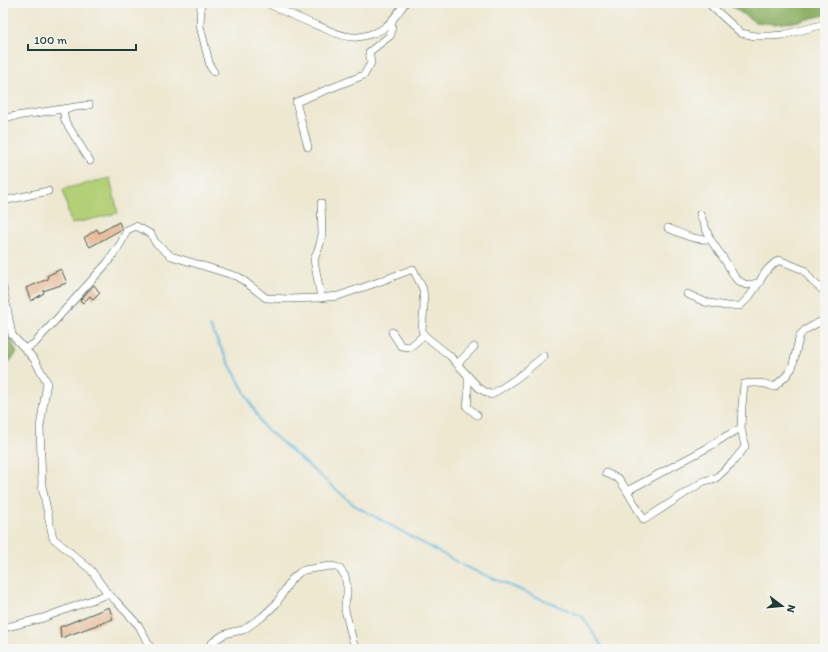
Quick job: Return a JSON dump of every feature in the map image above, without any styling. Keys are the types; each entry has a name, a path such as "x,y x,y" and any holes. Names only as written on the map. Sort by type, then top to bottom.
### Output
{"street":[{"path":"201,3 200,26 210,66 214,72"},
{"path":"267,3 330,31 355,38 362,37 384,28 392,21 405,3"},
{"path":"708,3 741,33 755,36 784,34 825,24"},
{"path":"308,146 296,102 364,75 371,63 369,52 391,35 392,21"},
{"path":"3,118 89,105"},
{"path":"63,109 65,120 90,160"},
{"path":"3,201 48,191"},
{"path":"321,204 322,234 314,260 321,298"},
{"path":"700,214 710,239 736,279 746,285 759,283"},
{"path":"25,349 35,344 108,262 121,243 127,230 136,226 151,234 155,242 171,256 239,277 266,298 289,299 338,296 413,269 423,289 424,306 422,330 424,335 450,356 479,388 491,395 517,378 544,356"},
{"path":"668,228 702,240 710,239"},
{"path":"687,294 705,302 726,306 740,306 749,297 773,264 779,260 804,270 812,281 825,292"},
{"path":"3,287 12,335 34,359 47,382 40,427 42,486 53,538 91,570 108,594 139,626 151,649"},
{"path":"606,472 619,479 644,520 704,481 716,478 733,462 745,447 741,428 744,384 753,382 774,387 792,368 800,336 805,330 825,320"},
{"path":"392,332 401,346 410,347 424,335"},
{"path":"457,364 474,347"},
{"path":"468,376 467,407 477,415"},
{"path":"627,491 708,448 741,428"},
{"path":"207,649 213,642 223,635 243,630 262,617 276,604 291,580 300,572 330,566 340,569 345,576 348,595 345,604 355,649"},
{"path":"3,628 43,618 108,594"}],"green space":[{"path":"726,3 825,3 825,15 794,22 774,24 755,22"},
{"path":"110,178 118,213 71,224 63,189"},
{"path":"3,325 17,353 3,369"}],"building":[{"path":"119,222 122,229 90,247 84,238 97,229 99,233"},
{"path":"61,269 67,283 43,291 44,293 31,301 26,288 48,279 47,276"},
{"path":"94,285 100,293 93,300 90,296 83,303 80,300"},
{"path":"109,607 113,619 61,638 60,627"}],"waterway":[{"path":"210,326 263,426 354,505 466,567 582,616 604,649"}]}
